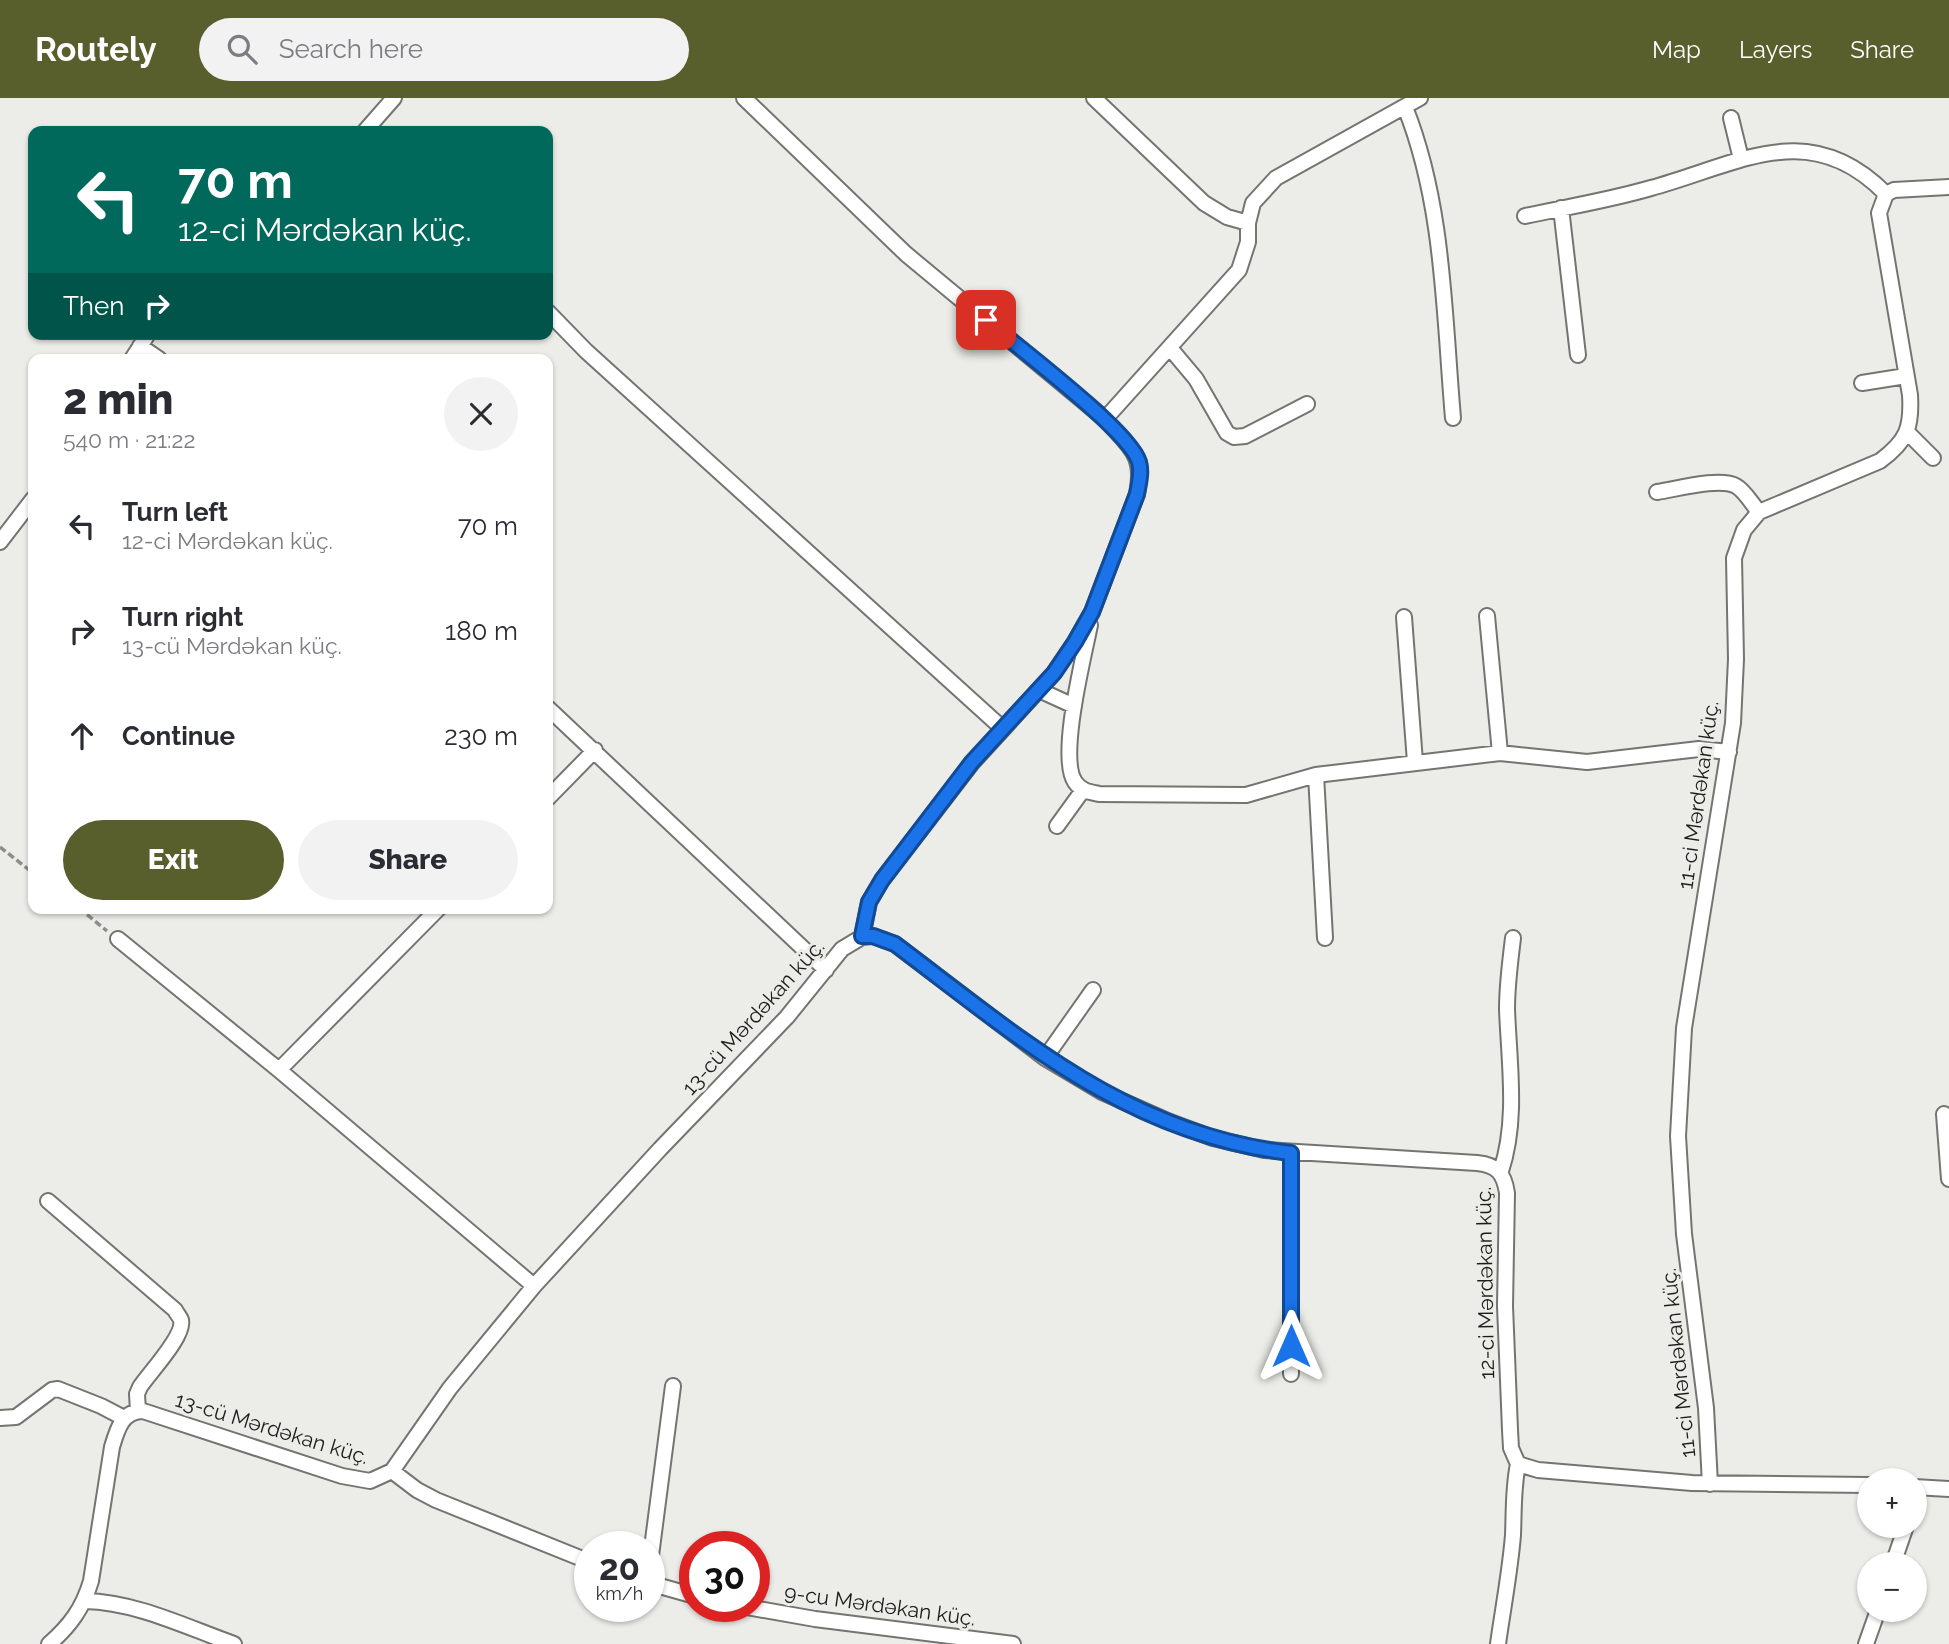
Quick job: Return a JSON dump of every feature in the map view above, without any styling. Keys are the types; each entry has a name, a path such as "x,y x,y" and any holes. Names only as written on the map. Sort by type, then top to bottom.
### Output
{"street":[{"path":"371,126 394,98"},
{"path":"744,98 906,254 1105,419 1139,460 1137,494 1092,612 1068,653 1039,690 972,762 882,880 869,902 862,936"},
{"path":"1094,98 1204,203 1227,217 1248,223"},
{"path":"1105,419 1239,270 1248,242 1248,223 1254,203 1276,178 1420,98"},
{"path":"1405,107 1418,139 1438,244 1453,418"},
{"path":"1731,118 1741,159"},
{"path":"1525,216 1647,189 1769,151 1820,153 1840,160 1870,178 1885,194"},
{"path":"1885,194 1914,188 1949,187"},
{"path":"1657,492 1729,483 1739,488 1759,512 1880,461 1893,451 1907,432 1911,411 1879,227 1878,213 1885,194"},
{"path":"1561,208 1578,355"},
{"path":"553,317 586,351 1002,728"},
{"path":"1170,348 1196,379 1227,432 1234,437 1245,436 1307,404"},
{"path":"1863,383 1906,376"},
{"path":"1907,432 1933,458"},
{"path":"0,542 28,506"},
{"name":"11-ci Mərdəkan küç.","path":"1710,1484 1706,1408 1684,1234 1678,1123 1684,1028 1730,752 1736,659 1734,558 1744,530 1759,512"},
{"path":"1092,612 1074,706 1069,767 1075,782 1083,790 1099,794 1246,795 1316,775 1500,753 1587,762 1699,749 1730,752"},
{"path":"1487,616 1500,753"},
{"path":"1404,617 1415,762"},
{"path":"1039,690 1074,706"},
{"path":"553,712 826,970"},
{"path":"553,793 595,750"},
{"path":"1316,775 1325,938"},
{"path":"1057,826 1083,790"},
{"path":"279,1070 433,914"},
{"name":"13-cü Mərdəkan küç.","path":"138,1411 359,1481 370,1481 392,1471 450,1388 534,1286 787,1017 842,949 862,936"},
{"name":"12-ci Mərdəkan küç.","path":"862,936 873,936 895,944 1045,1058 1102,1092 1170,1122 1239,1145 1291,1153 1489,1164 1500,1171 1505,1179 1507,1193 1505,1293 1511,1448 1518,1464"},
{"path":"118,939 279,1070 534,1286"},
{"path":"1500,1171 1510,1136 1507,1006 1513,939"},
{"path":"1045,1058 1093,990"},
{"path":"1944,1114 1949,1178"},
{"path":"1291,1153 1291,1374"},
{"path":"48,1201 175,1310 181,1321 175,1340 140,1387 137,1394 138,1411 124,1418 116,1433 91,1581 85,1601 71,1623 50,1644"},
{"path":"654,1531 673,1386"},
{"path":"0,1418 16,1417 52,1390 58,1389 124,1418"},
{"path":"1498,1644 1509,1575 1513,1494 1518,1464 1538,1469 1710,1484 1857,1485"},
{"path":"392,1471 417,1490 436,1500 574,1556"},
{"path":"1927,1490 1949,1489"},
{"path":"85,1601 104,1601 130,1607 234,1644"},
{"name":"9-cu Mərdəkan küç.","path":"770,1611 1013,1644"},
{"path":"1866,1644 1874,1622"}],"path":[{"path":"0,847 28,869"},
{"path":"87,914 118,939"}],"route":[{"path":"986,320 1105,419 1139,460 1137,494 1092,612 1075,642 1054,673 972,762 882,880 869,902 862,936 873,936 895,944 1045,1058 1102,1092 1213,1138 1264,1150 1291,1153 1291,1346"}]}
